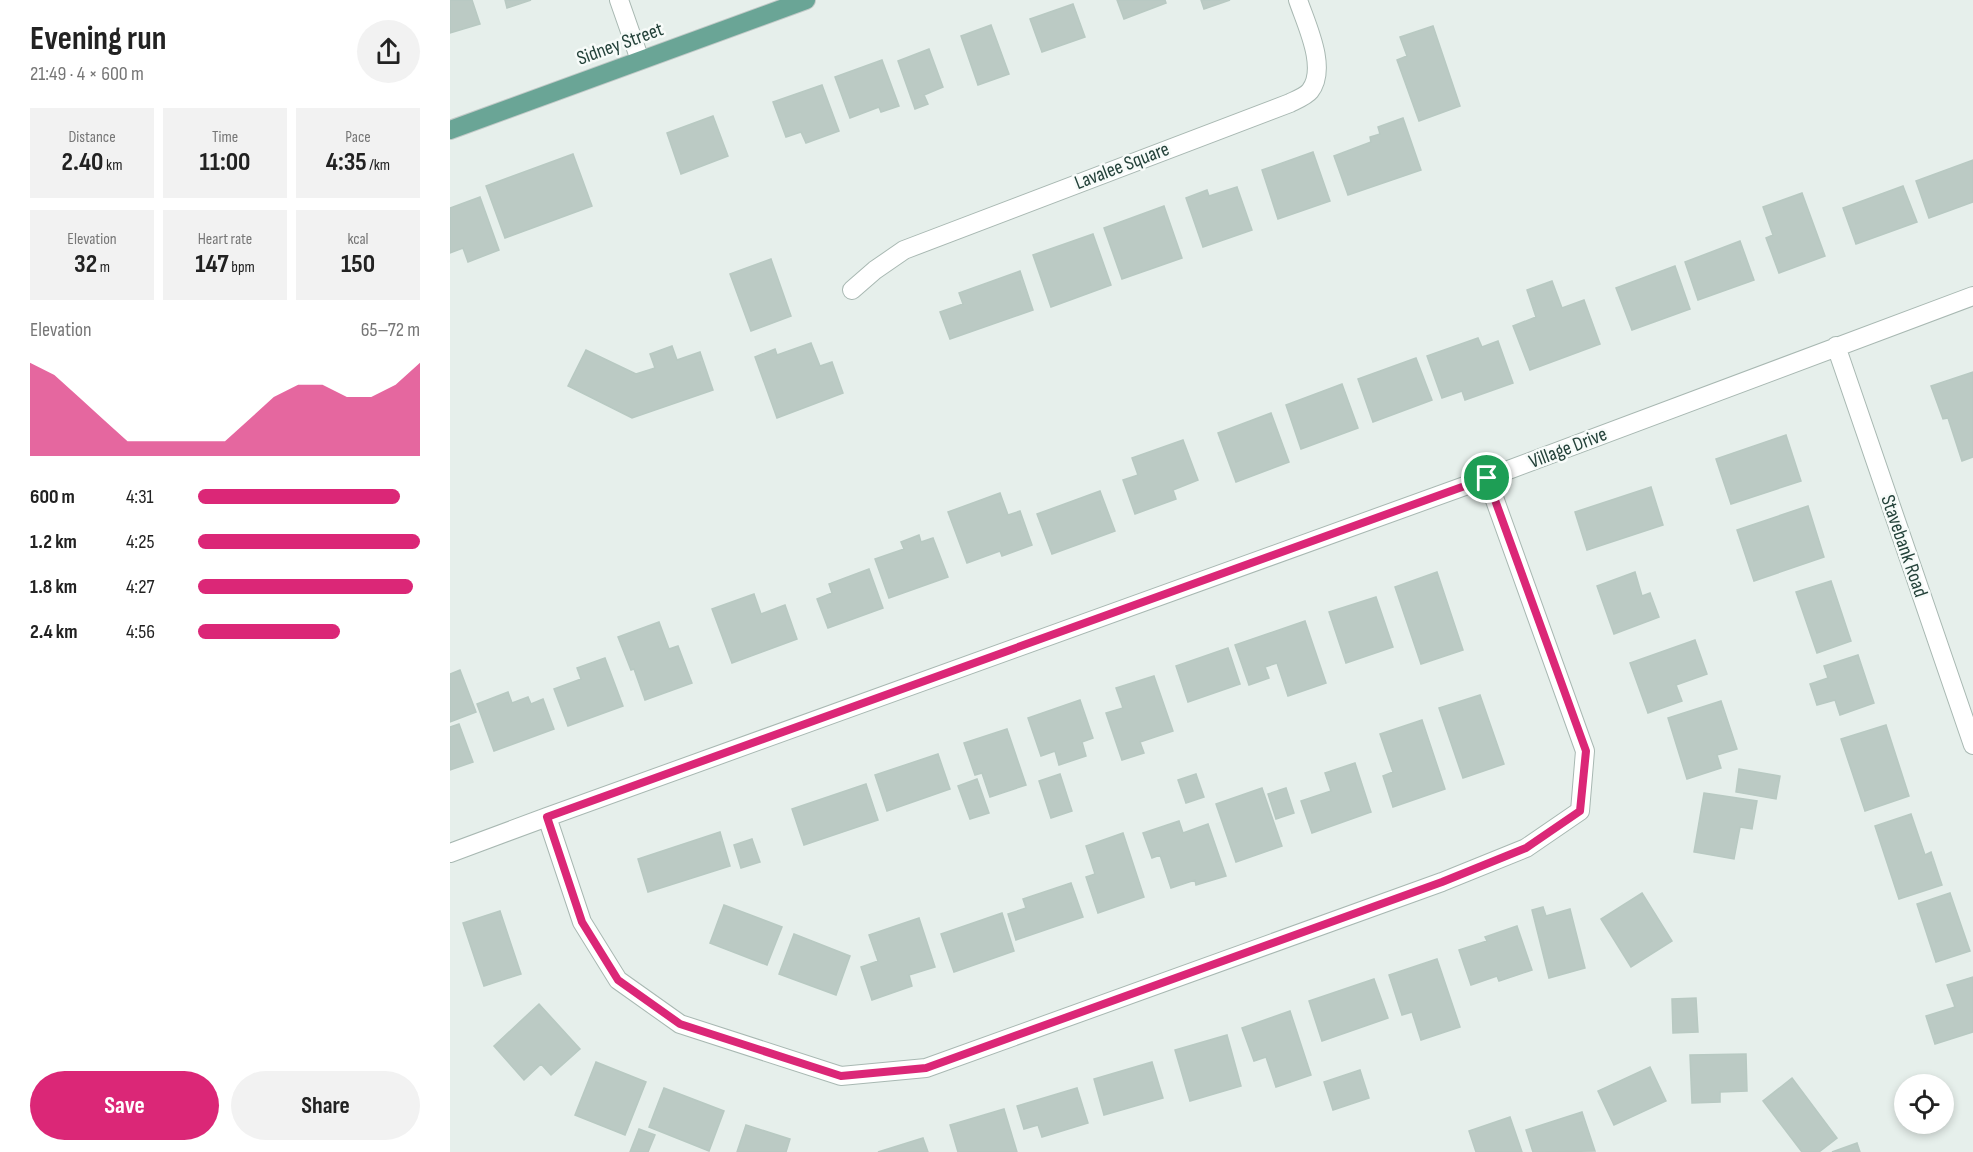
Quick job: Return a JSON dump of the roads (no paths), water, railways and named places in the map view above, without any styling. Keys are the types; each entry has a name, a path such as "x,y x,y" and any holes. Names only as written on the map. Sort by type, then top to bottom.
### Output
{"main road":[{"name":"Sidney Street","path":"450,130 806,0"}],"street":[{"path":"620,0 640,60"},
{"name":"Lavalee Square","path":"852,290 875,270 904,250 1290,103 1310,92 1318,72 1317,58 1298,0"},
{"name":"Village Drive","path":"450,853 1487,478 1973,296"},
{"name":"Stavebank Road","path":"1836,346 1965,698 1973,745"},
{"path":"547,817 582,922 618,980 680,1024 841,1076 926,1068 1442,882 1526,848 1580,811 1586,751 1487,478"}]}
